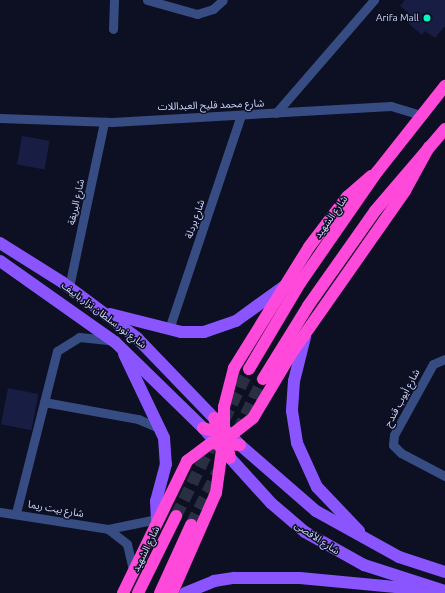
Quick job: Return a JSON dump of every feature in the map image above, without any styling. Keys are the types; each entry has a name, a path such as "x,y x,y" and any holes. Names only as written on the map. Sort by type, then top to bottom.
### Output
{"highway":[{"name":"شارع الشهيد","path":"249,369 286,305 377,172 445,86"},
{"path":"263,380 316,294 372,215 445,129"},
{"path":"123,593 157,519 187,461 201,448 223,439 253,418 306,332 405,191 429,147"},
{"path":"172,593 212,509 223,439 226,393 234,368 283,287 347,197 377,172"},
{"path":"223,439 230,458"},
{"name":"شارع الشهيد","path":"138,593 176,516"},
{"path":"160,593 191,525"}],"main road":[{"name":"شارع نور سلطان نزار باييف","path":"0,243 69,287 153,352 214,418 223,439"},
{"name":"شارع نور سلطان نزار باييف","path":"0,261 118,344 203,428 223,439"},
{"path":"103,312 169,329 192,333 226,326 283,287"},
{"path":"306,332 294,381 292,411 297,443 309,473 329,503 377,546"},
{"path":"118,344 162,430 166,459 156,501 157,519"},
{"path":"223,439 240,445 309,506 377,546 445,572"},
{"name":"شارع الأقصى","path":"230,458 271,503 324,544 364,564 444,591"},
{"path":"185,593 214,580 234,578 300,578 444,591"}],"street":[{"path":"113,29 114,0"},
{"path":"147,0 196,14 212,9 223,0"},
{"path":"276,114 374,0"},
{"name":"شارع محمد فليح العبداللات","path":"0,118 104,122 276,114 391,106 421,115"},
{"name":"شارع بردلة","path":"169,329 241,115"},
{"name":"شارع البريقة","path":"69,287 104,122"},
{"path":"16,513 44,402 61,346 85,336 118,344"},
{"name":"شارع أيوب قندح","path":"445,359 433,364 394,435 393,445 401,454 445,476"},
{"path":"44,402 138,419 162,430"},
{"name":"شارع بيت ريما","path":"0,512 16,513 108,529 157,519"},
{"name":"شارع بيت ريما","path":"108,529 127,544 133,571"}],"building":[{"name":"Arifa Mall","path":"405,0 445,0 445,26 435,38 425,31 422,35 406,21 411,15 400,6"},
{"path":"22,136 50,141 45,169 17,165"},
{"path":"8,388 38,394 31,430 1,424"}],"tunnel":[{"path":"224,420 249,369"},
{"path":"238,431 263,379"},
{"path":"176,516 214,439"},
{"path":"191,525 218,471"}],"place":[{"name":"Arifa Mall","path":"427,18"}]}
